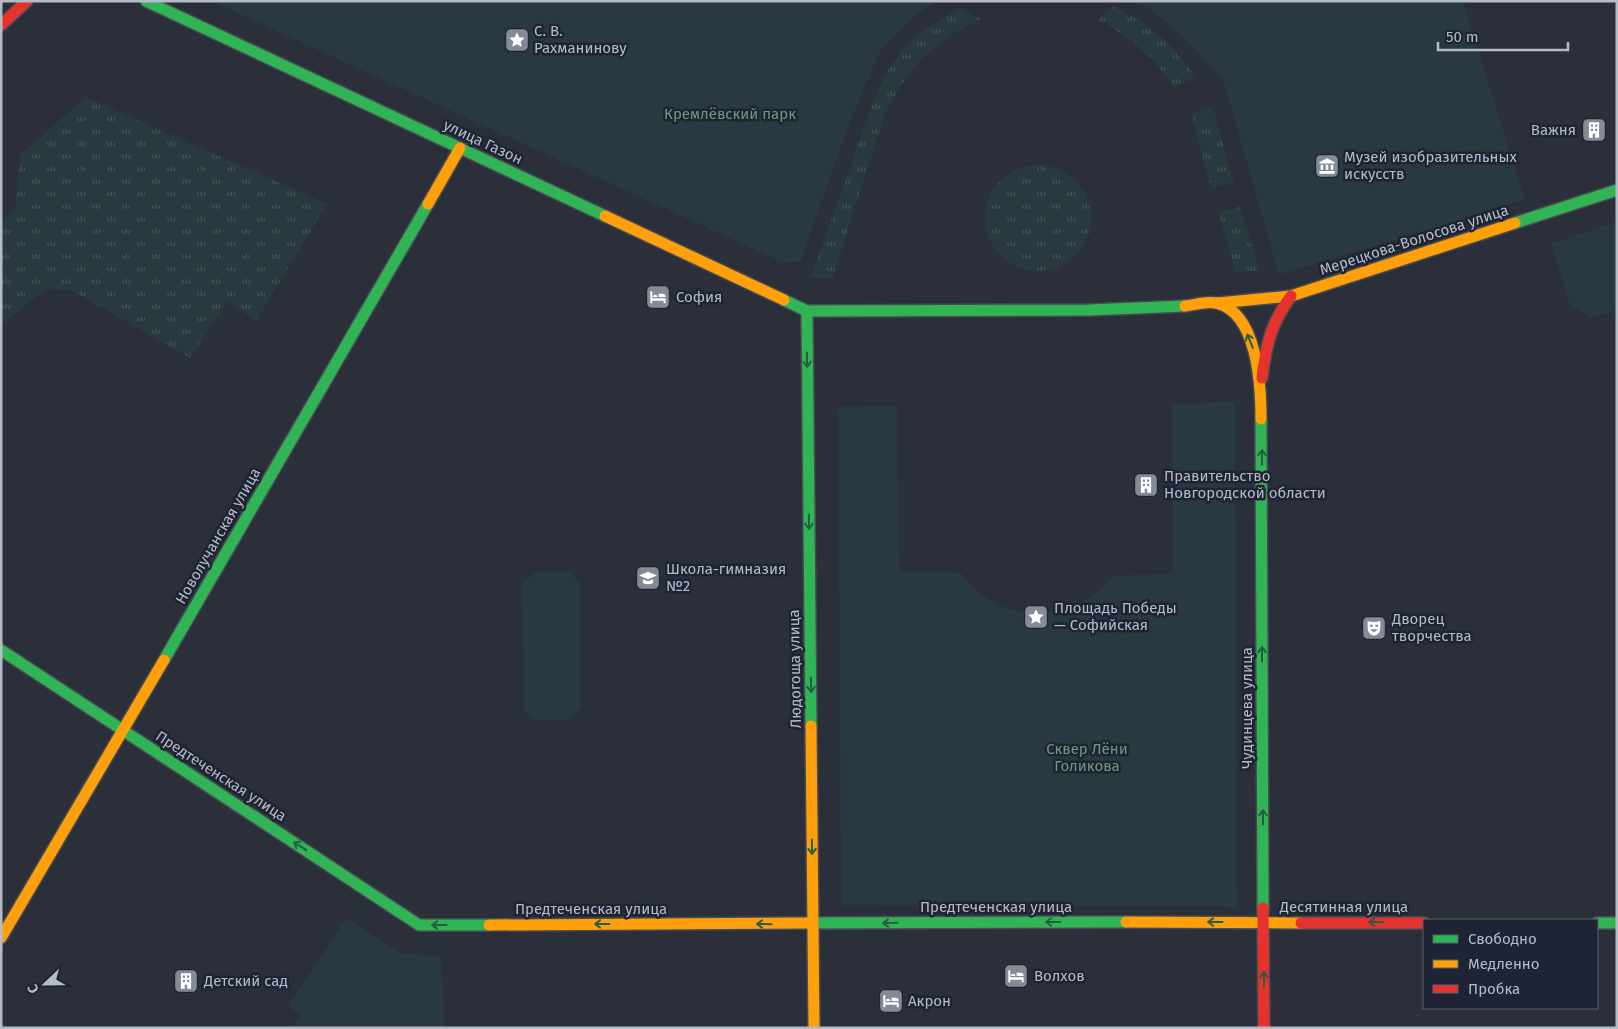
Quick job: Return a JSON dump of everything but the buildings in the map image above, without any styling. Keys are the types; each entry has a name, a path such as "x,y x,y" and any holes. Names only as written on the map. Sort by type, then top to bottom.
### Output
{"main road":[{"path":"1,25 27,1"},
{"name":"улица Газон","path":"146,1 807,311"},
{"name":"Новолучанская улица","path":"1,938 223,559 460,148"},
{"name":"Мерецкова-Волосова улица","path":"1218,303 1292,296 1617,190"},
{"name":"Чудинцева улица","path":"1264,1028 1261,388 1266,344 1270,328 1278,313 1292,296"},
{"path":"807,311 871,309 1093,310 1140,309 1218,303"},
{"name":"Чудинцева улица","path":"1218,303 1231,312 1245,329 1256,359 1261,388"},
{"name":"Людогоща улица","path":"807,311 814,1028"},
{"name":"Предтеченская улица","path":"1,650 419,925 1264,922"},
{"name":"Десятинная улица","path":"1264,922 1423,923"},
{"path":"1598,923 1617,923"}],"green space":[{"name":"Кремлёвский парк","path":"211,1 938,1 920,12 881,50 841,146 801,261 782,262"},
{"path":"1129,1 1463,1 1525,200 1279,275 1223,79 1178,32 1148,7"},
{"path":"1113,6 1142,21 1169,44 1197,78 1175,87 1141,49 1098,20"},
{"path":"960,8 981,19 963,28 935,47 903,82 885,114 832,279 810,278 883,79 899,54 912,40"},
{"path":"86,97 327,204 256,321 228,301 190,358 73,291 46,289 1,325 1,222 15,210 20,155"},
{"path":"1213,107 1233,182 1211,188 1191,113"},
{"path":"1038,165 1058,169 1075,181 1087,198 1091,218 1087,238 1075,255 1058,267 1038,271 1018,267 1001,255 989,238 985,218 989,198 1001,181 1018,169"},
{"path":"1240,207 1260,271 1235,272 1219,213"},
{"path":"1617,222 1617,310 1592,318 1570,305 1551,244"},
{"name":"Сквер Лёни Голикова","path":"1235,402 1237,907 841,905 838,407 897,405 899,572 961,573 979,592 989,599 1013,610 1040,613 1065,610 1077,605 1096,592 1113,576 1173,573 1172,404"},
{"path":"570,571 580,584 581,708 568,720 536,721 524,709 522,584 535,572"},
{"path":"346,918 401,953 441,957 445,1028 292,1028 301,1015 288,1006"}],"traffic: fast":[{"path":"146,1 605,216"},
{"path":"1515,223 1617,190"},
{"path":"164,660 428,204"},
{"path":"784,300 807,311 1089,310 1185,306"},
{"path":"807,311 811,726"},
{"path":"1261,419 1263,908"},
{"path":"1,650 419,925 489,925"},
{"path":"808,923 1126,922"},
{"path":"1598,923 1617,923"}],"traffic: slow":[{"path":"428,204 460,148"},
{"path":"605,216 784,300"},
{"path":"1218,303 1291,296 1515,223"},
{"path":"1185,306 1216,303 1230,309 1241,320 1249,335 1258,371 1261,419"},
{"path":"1,938 164,660"},
{"path":"811,726 814,1028"},
{"path":"1126,922 1301,923"},
{"path":"489,925 808,923"}],"traffic: jam":[{"path":"1,25 27,1"},
{"path":"1262,378 1270,335 1291,296"},
{"path":"1263,908 1264,1028"},
{"path":"1301,923 1423,923"}],"place":[{"name":"С. В. Рахманинову","path":"517,40"},
{"name":"Важня","path":"1594,130"},
{"name":"Музей изобразительных искусств","path":"1327,166"},
{"name":"София","path":"658,297"},
{"name":"Правительство Новгородской области","path":"1146,485"},
{"name":"Школа-гимназия №2","path":"648,578"},
{"name":"Площадь Победы — Софийская","path":"1036,617"},
{"name":"Дворец творчества","path":"1374,628"},
{"name":"Волхов","path":"1016,976"},
{"name":"Детский сад","path":"186,981"},
{"name":"Акрон","path":"891,1001"}]}
